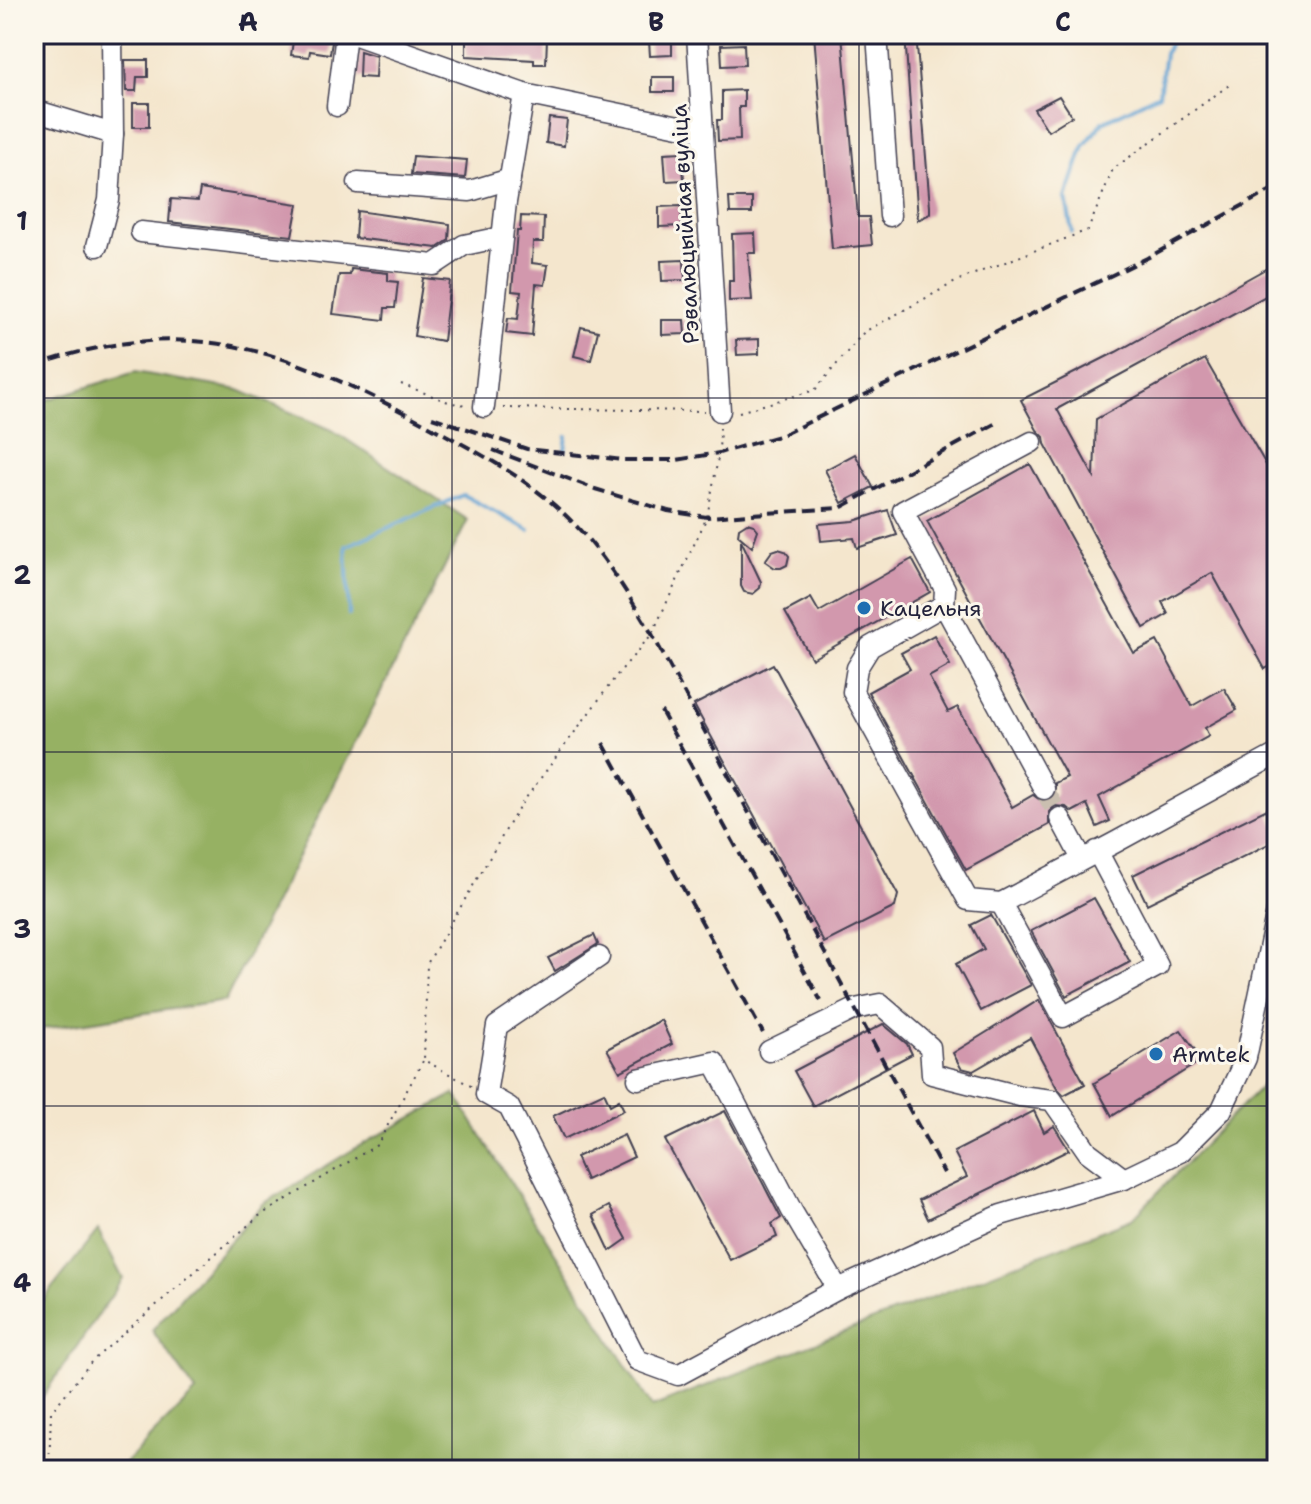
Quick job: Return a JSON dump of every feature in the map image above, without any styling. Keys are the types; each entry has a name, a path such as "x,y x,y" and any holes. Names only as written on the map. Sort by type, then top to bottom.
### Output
{"street":[{"path":"97,246 109,200 113,134 112,34"},
{"path":"337,106 346,34"},
{"path":"353,34 524,94 703,131"},
{"name":"Рэвалюцыйная вуліца","path":"697,34 720,411"},
{"path":"877,34 890,216"},
{"path":"484,407 502,237 524,94"},
{"path":"34,110 113,134"},
{"path":"358,183 470,191 510,179"},
{"path":"141,232 434,265 464,245 502,237"},
{"path":"1032,442 903,511 945,589 944,605 1044,789"},
{"path":"944,605 870,647 857,668 853,692 968,900 1001,903 1277,754"},
{"path":"1001,903 1063,1017 1158,966 1089,855 1060,818"},
{"path":"599,957 497,1026 486,1094 509,1107 637,1360 678,1375 838,1289 1001,1215 1124,1179 1180,1152 1221,1111 1246,1058 1277,911"},
{"path":"769,1051 855,1009 880,1004 930,1047 932,1074 1020,1096 1052,1100 1088,1152 1124,1179"},
{"path":"638,1079 714,1062 792,1211 838,1289"}],"path":[{"path":"401,384 451,403 484,407 742,412 815,390 864,332 959,280 1088,230 1113,169 1232,83"},
{"path":"49,1470 51,1412 92,1361 259,1216 377,1145 424,1060 427,964 520,806 617,675 652,634 707,517 719,453 720,411"},
{"path":"424,1060 486,1094"}],"green space":[{"path":"135,372 239,390 332,430 468,520 225,1001 34,1030 34,407 40,402"},
{"path":"1277,1070 1277,1470 118,1470 196,1392 152,1330 263,1204 359,1146 455,1094 652,1407 1132,1219"},
{"path":"98,1230 123,1279 34,1409 34,1312"}],"building":[{"path":"294,34 333,36 330,54 310,51 309,57 291,55"},
{"path":"466,34 547,38 546,64 534,64 534,60 466,56"},
{"path":"814,34 842,34 858,217 869,217 872,245 832,249"},
{"path":"905,34 916,34 930,207 930,214 918,220"},
{"path":"672,40 672,55 650,56 649,41"},
{"path":"744,44 745,65 722,66 721,45"},
{"path":"360,51 376,56 375,78 359,77"},
{"path":"125,60 148,60 148,77 137,77 136,91 126,91"},
{"path":"652,77 674,77 674,92 652,92"},
{"path":"744,90 744,107 739,107 740,140 718,141 717,120 722,120 722,91"},
{"path":"1059,96 1072,116 1048,131 1034,109"},
{"path":"133,103 149,103 149,127 133,127"},
{"path":"549,118 567,120 564,146 546,143"},
{"path":"682,152 684,180 666,181 664,153"},
{"path":"413,156 467,160 465,178 411,174"},
{"path":"200,189 298,204 292,236 169,222 171,199 198,201"},
{"path":"729,198 752,198 752,213 730,213"},
{"path":"681,206 682,226 659,227 659,207"},
{"path":"357,211 450,224 449,240 437,248 355,238"},
{"path":"521,216 544,217 543,242 533,242 532,263 548,265 545,285 536,284 532,336 506,333 508,318 518,319 521,292 512,291"},
{"path":"755,233 756,253 748,253 752,300 729,301 729,281 733,281 732,234"},
{"path":"684,260 685,280 662,281 661,261"},
{"path":"1269,267 1277,281 1277,290 1057,409 1094,477 1096,419 1205,359 1272,475 1277,472 1277,663 1265,669 1212,573 1162,602 1168,614 1144,628 1044,437 1021,400 1116,352"},
{"path":"351,269 388,273 388,281 398,282 395,308 385,308 384,320 333,314 339,275 350,275"},
{"path":"423,278 450,281 443,341 414,336"},
{"path":"662,320 684,320 685,334 662,335"},
{"path":"581,327 598,331 591,360 574,356"},
{"path":"759,339 759,354 737,355 736,340"},
{"path":"855,454 873,487 842,503 825,470"},
{"path":"1030,464 1134,653 1157,641 1192,706 1224,688 1237,710 1205,728 1209,736 1099,797 1110,821 1097,827 1087,804 1072,812 1066,807 1055,806 1049,812 1049,825 966,870 868,692 910,669 901,653 934,635 950,665 929,677 948,712 958,707 1012,807 1033,795 1043,802 1055,796 1055,783 1067,777 927,521"},
{"path":"888,510 897,535 857,548 854,538 821,541 819,524 854,521"},
{"path":"747,523 758,530 752,547 738,535 739,528"},
{"path":"741,540 761,582 760,588 753,594 744,592 741,586"},
{"path":"778,549 789,556 787,565 775,568 765,561 772,551"},
{"name":"Кацельня","path":"912,559 930,592 812,659 785,612 811,598 819,612"},
{"path":"773,664 898,895 895,907 824,943 694,705"},
{"path":"1267,809 1277,829 1277,840 1147,904 1133,875"},
{"path":"1094,898 1130,962 1066,996 1031,931"},
{"path":"991,915 1031,985 981,1011 956,964 984,949 971,925"},
{"path":"594,935 598,944 555,971 548,958"},
{"path":"1039,1000 1085,1084 1064,1095 1057,1088 1030,1038 973,1071 961,1068 953,1053"},
{"path":"661,1020 672,1044 620,1072 607,1049"},
{"path":"883,1024 907,1044 912,1054 813,1106 794,1071"},
{"path":"1181,1030 1202,1060 1112,1116 1094,1083"},
{"path":"604,1092 610,1105 619,1100 624,1110 564,1139 553,1116"},
{"path":"725,1111 781,1218 772,1224 777,1237 730,1260 665,1140"},
{"path":"1034,1111 1044,1132 1054,1126 1069,1150 928,1219 919,1200 967,1177 954,1152"},
{"path":"624,1135 634,1157 586,1180 576,1157"},
{"path":"609,1206 627,1239 610,1251 593,1215"}],"waterway":[{"path":"1072,232 1066,198 1084,146 1103,122 1159,94 1165,54 1173,34"},
{"path":"565,450 567,436"},
{"path":"349,615 346,546 463,495 529,530"}],"tunnel":[{"path":"1044,789 1060,818"}],"railway":[{"path":"432,417 527,449 623,460 676,460 719,453 782,435 1147,258 1277,187"},
{"path":"34,366 90,349 143,341 192,341 239,347 286,360 380,401 471,449 529,485 564,514 619,580 652,634 944,1173"},
{"path":"493,450 595,489 668,511 707,517 840,508 998,422"},
{"path":"661,711 821,1001"},
{"path":"603,743 763,1033"}],"place":[{"name":"Кацельня","path":"864,608"},
{"name":"Armtek","path":"1156,1054"}]}
